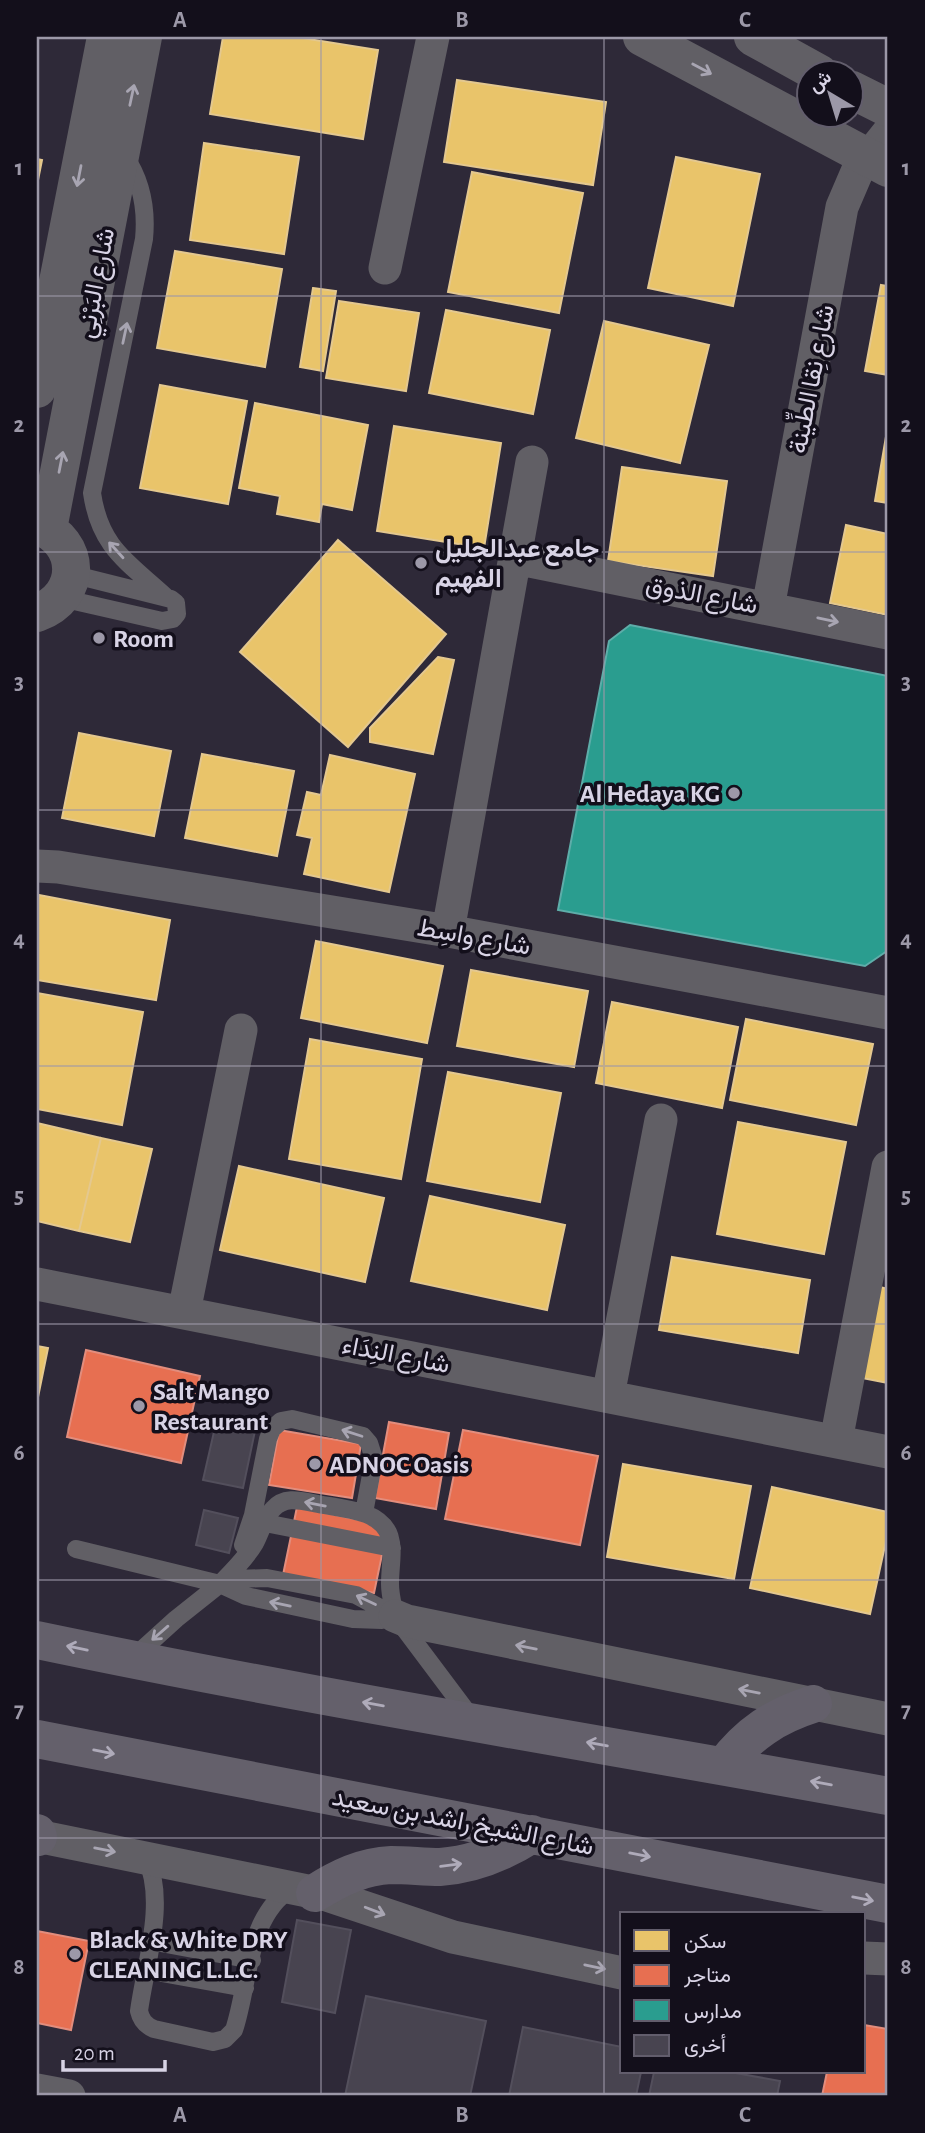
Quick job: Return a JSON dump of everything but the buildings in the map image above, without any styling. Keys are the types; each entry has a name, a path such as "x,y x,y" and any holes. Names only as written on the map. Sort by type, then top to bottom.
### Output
{"main road":[{"path":"37,1640 474,1723 888,1796"},
{"path":"724,1766 737,1748 771,1720 813,1704"},
{"name":"شارع الشيخ راشد بن سعيد","path":"37,1739 888,1904"},
{"path":"304,1890 363,1869 389,1865 441,1867 465,1863 511,1847 532,1834"}],"street":[{"name":"شارع البَرْنِي","path":"37,389 106,37"},
{"name":"شارع البَرْنِي","path":"42,527 144,37"},
{"path":"385,268 433,37"},
{"path":"642,37 882,152"},
{"path":"752,37 796,61"},
{"path":"866,97 888,108"},
{"name":"شارع نِقا الطِّينة","path":"768,608 842,207 857,172 882,152"},
{"path":"448,931 532,462"},
{"path":"42,527 64,544 68,553 56,595"},
{"name":"شارع الذوق","path":"515,558 888,633"},
{"name":"شارع واسِط","path":"44,860 448,931 888,1013"},
{"path":"184,1312 241,1030"},
{"path":"608,1396 661,1120"},
{"path":"836,1441 888,1167"},
{"name":"شارع النِدَاء","path":"37,1284 888,1452"},
{"path":"395,1616 500,1642 888,1718"},
{"path":"37,1839 304,1890 362,1906 453,1937 620,1973"},
{"path":"866,1958 888,1959"},
{"path":"37,2090 69,2096"}],"lane":[{"path":"120,149 139,183 146,220 92,493 96,517 106,539 166,597"},
{"path":"56,595 166,597 172,598 178,608 173,619 168,621 56,595"},
{"path":"220,1584 248,1533 268,1439 272,1429 281,1421 292,1419 355,1432 369,1443 374,1459 364,1513"},
{"path":"131,1659 220,1584 245,1557 272,1509 281,1502 292,1499 364,1513 385,1527 393,1548 390,1588 395,1616"},
{"path":"265,1523 393,1548"},
{"path":"76,1549 220,1584 251,1578 356,1595 395,1616 452,1689 474,1723"},
{"path":"146,1858 156,1888 139,2011 144,2022 154,2029 206,2041 219,2041 230,2035 236,2024 260,1924 266,1913 282,1894 304,1890"},
{"path":"150,1941 252,1960"},
{"path":"145,1969 245,1988"}],"place":[{"name":"جامع عبدالجليل الفهيم","path":"421,563"},
{"name":"Room","path":"99,638"},
{"name":"Al Hedaya KG","path":"734,793"},
{"name":"Salt Mango Restaurant","path":"139,1406"},
{"name":"ADNOC Oasis","path":"315,1464"},
{"name":"Black & White DRY CLEANING L.L.C.","path":"75,1954"}]}
